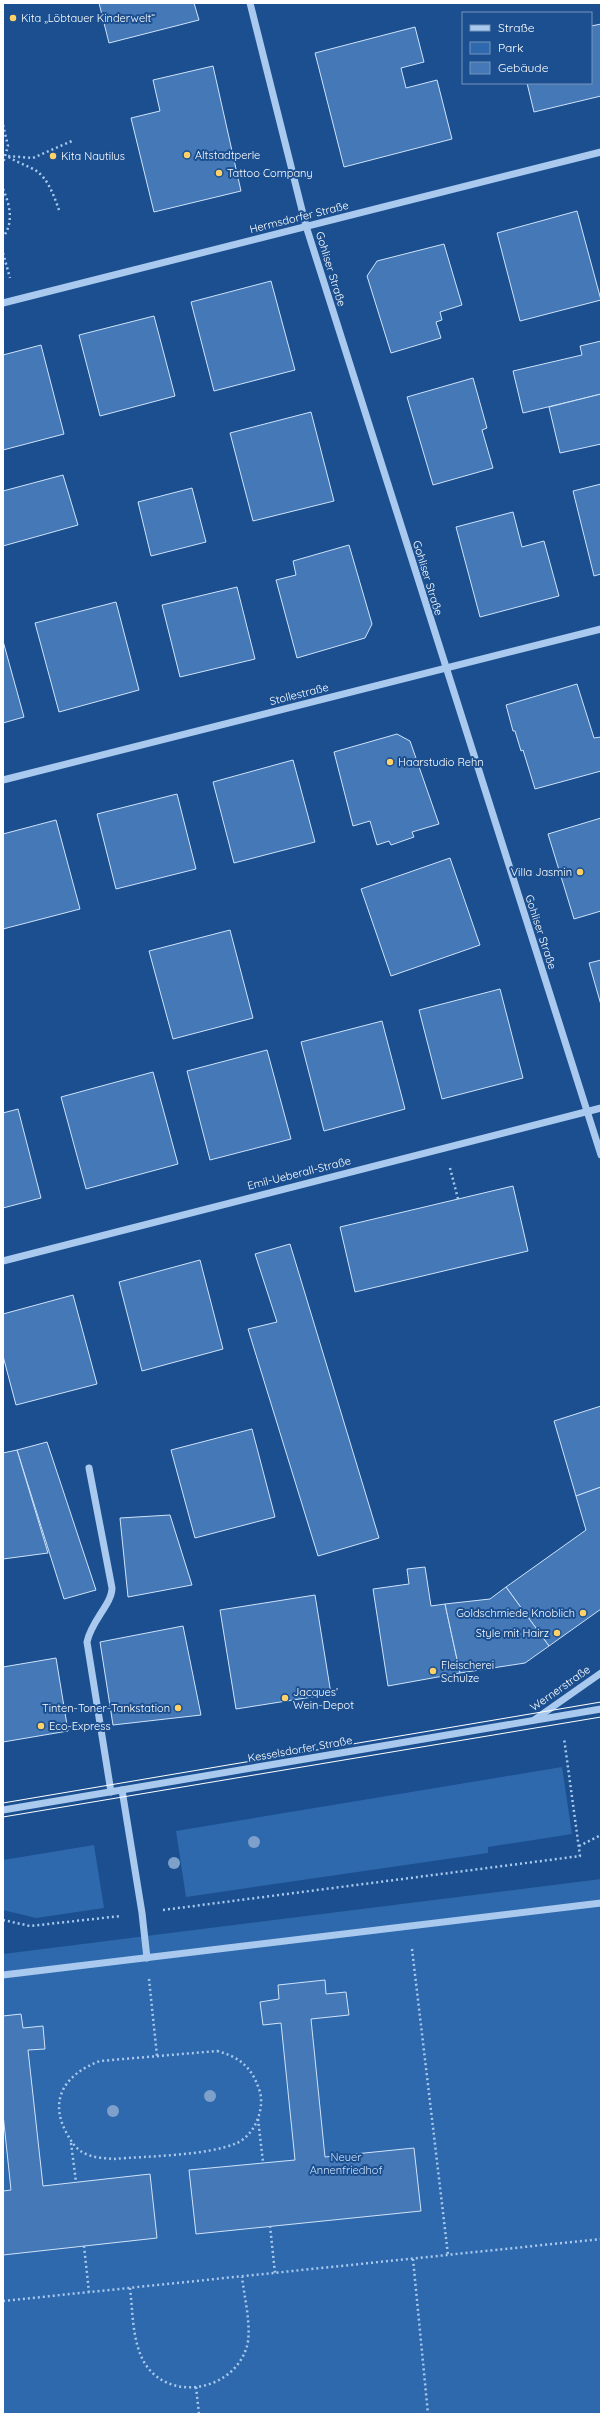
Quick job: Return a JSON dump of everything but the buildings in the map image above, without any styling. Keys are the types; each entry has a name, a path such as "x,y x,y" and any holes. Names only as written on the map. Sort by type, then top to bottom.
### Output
{"street":[{"name":"Gohliser Straße","path":"250,3 306,226 445,668 601,1155"},
{"name":"Hermsdorfer Straße","path":"3,303 601,152"},
{"name":"Stollestraße","path":"3,780 601,629"},
{"name":"Emil-Ueberall-Straße","path":"3,1261 601,1108"},
{"path":"89,1468 112,1588 110,1598 89,1629 87,1642 111,1792"},
{"name":"Wernerstraße","path":"532,1721 601,1673"},
{"name":"Kesselsdorfer Straße","path":"3,1810 601,1709"},
{"path":"122,1790 142,1913 147,1958"},
{"path":"3,1975 601,1903"}],"path":[{"path":"3,125 8,146 7,156 3,163"},
{"path":"7,156 33,158 72,141"},
{"path":"7,156 19,164 36,171 50,187 59,210"},
{"path":"3,189 10,216 10,228 3,237"},
{"path":"445,1147 458,1199"},
{"path":"3,1920 30,1926 142,1913 580,1856 561,1716"},
{"path":"578,1846 601,1835"},
{"path":"410,1926 448,2255"},
{"path":"147,1958 157,2056"},
{"path":"76,2182 71,2143 60,2120 59,2103 63,2090 72,2076 84,2067 100,2061 216,2051 242,2061 253,2074 261,2094 258,2119 263,2162"},
{"path":"71,2143 85,2154 96,2158 113,2159 217,2150 238,2143 251,2131 258,2119"},
{"path":"270,2226 275,2273"},
{"path":"3,2301 601,2239"},
{"path":"84,2246 89,2292"},
{"path":"413,2259 428,2414"},
{"path":"130,2288 136,2344 145,2363 157,2376 170,2384 196,2388 208,2386 225,2377 236,2367 246,2349 248,2330 242,2277"},
{"path":"196,2388 199,2414"}],"green space":[{"path":"562,1767 572,1834 488,1847 488,1853 186,1897 176,1831"},
{"path":"94,1845 104,1908 36,1918 3,1910 3,1860"},
{"name":"Neuer Annenfriedhof","path":"601,1879 601,2414 3,2414 3,1954"}],"tram line":[{"path":"3,1803 601,1702"},
{"path":"3,1817 601,1717"}],"place":[{"name":"Kita „Löbtauer Kinderwelt“","path":"13,18"},
{"name":"Altstadtperle","path":"187,155"},
{"name":"Kita Nautilus","path":"53,156"},
{"name":"Tattoo Company","path":"219,173"},
{"name":"Haarstudio Rehn","path":"390,762"},
{"name":"Villa Jasmin","path":"580,872"},
{"name":"Goldschmiede Knoblich","path":"583,1613"},
{"name":"Style mit Hairz","path":"557,1633"},
{"name":"Fleischerei Schulze","path":"433,1671"},
{"name":"Jacques’ Wein-Depot","path":"285,1698"},
{"name":"Tinten-Toner-Tankstation","path":"178,1708"},
{"name":"Eco-Express","path":"41,1726"}]}
